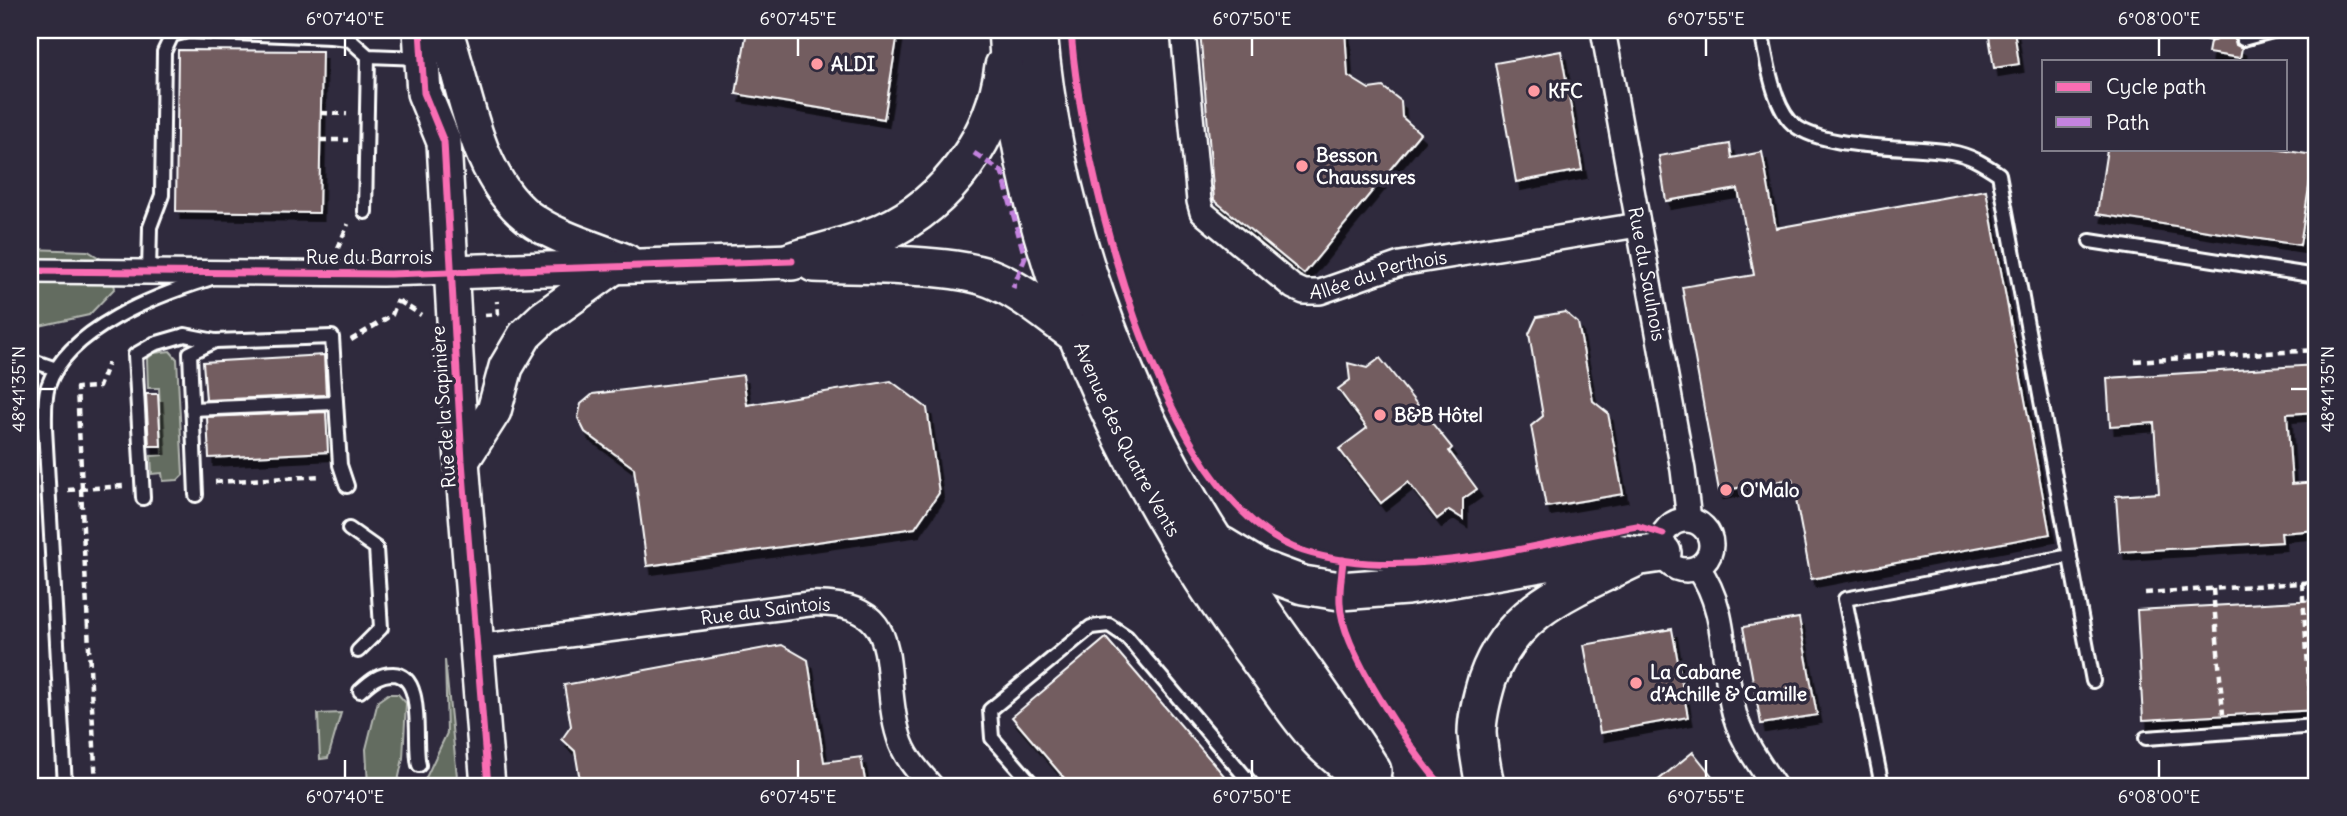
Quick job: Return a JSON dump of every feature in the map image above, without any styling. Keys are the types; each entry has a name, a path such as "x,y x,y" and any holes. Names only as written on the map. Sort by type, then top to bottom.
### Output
{"main road":[{"path":"792,261 883,233 909,217 947,185 974,153 987,130 998,104 1017,33"},
{"name":"Avenue des Quatre Vents","path":"1017,33 1030,182 1041,228 1075,333 1128,448 1174,532 1232,624 1319,739 1374,786"},
{"name":"Avenue des Quatre Vents","path":"1017,33 1053,138 1072,227 1089,281 1111,339 1152,428 1215,542 1341,721 1382,786"},
{"path":"792,261 936,270 988,278 1013,288 1075,333"},
{"path":"1215,542 1260,569 1303,585 1340,591 1406,586 1604,552 1651,554"},
{"path":"1485,786 1477,733 1479,711 1492,667 1509,638 1529,615 1550,599 1651,554"}],"street":[{"name":"Allée du Perthois","path":"1184,30 1202,212 1254,257 1293,287 1304,292 1320,292 1400,264 1638,225"},
{"name":"Rue du Saulnois","path":"1603,30 1683,470 1689,520"},
{"name":"Rue de la Sapinière","path":"435,39 453,109 444,142 450,272 488,786"},
{"path":"435,39 503,191 523,212 547,229 626,266"},
{"name":"Rue du Barrois","path":"30,271 450,272 792,261"},
{"path":"462,460 494,411 506,367 525,335 626,266"},
{"path":"1689,520 1706,529 1712,542 1709,557 1698,568 1676,569 1651,554 1667,528 1674,523 1689,520"},
{"path":"1698,568 1715,598 1732,705 1746,743 1774,786"},
{"name":"Rue du Saintois","path":"476,648 809,604 851,606 866,614 879,630 887,651 897,733 909,759 931,786"}],"lane":[{"path":"1761,30 1770,77 1788,120 1803,131 1847,143 1952,152 1977,159 1999,174 2093,681"},
{"path":"2243,39 2276,30"},
{"path":"149,272 150,227 162,195 164,51 172,35 188,31 349,39 368,57 365,212"},
{"path":"368,57 435,39"},
{"path":"2090,242 2317,276"},
{"path":"65,786 45,405 48,386 56,369 76,346 119,317 161,294 233,272"},
{"path":"142,491 135,355 153,344 185,335 215,341 332,337 345,481"},
{"path":"196,489 190,353 215,341"},
{"path":"30,360 56,369"},
{"path":"192,409 336,403"},
{"path":"349,529 376,548 381,628 358,651"},
{"path":"1882,786 1845,599 2070,556"},
{"path":"1034,786 992,738 990,710 1091,627 1108,625 1128,637 1253,786"},
{"path":"360,691 372,680 384,675 397,674 408,680 414,690 415,750 419,765"},
{"path":"2146,738 2314,726"}],"path":[{"path":"320,140 353,140"},
{"path":"375,327 392,316 397,303"},
{"path":"347,339 348,353"},
{"path":"2135,361 2317,350"},
{"path":"108,363 99,387 77,388 82,488 142,491"},
{"path":"196,489 345,481"},
{"path":"81,489 96,786"},
{"path":"2145,593 2317,582"},
{"path":"2302,583 2314,726"},
{"path":"2213,589 2224,732"}],"shaded area":[{"path":"30,249 88,251 109,264 115,288 89,315 30,328"},
{"path":"170,351 177,359 183,475 178,480 163,481 162,473 152,474 151,456 162,455 159,388 148,388 147,359 154,353"},
{"path":"445,660 458,786 422,786 447,733"},
{"path":"388,694 398,694 406,703 403,758 397,786 368,786 366,749 378,701"},
{"path":"341,713 328,758 320,759 318,714"}],"building":[{"name":"ALDI","path":"747,30 877,30 898,33 884,119 736,94"},
{"name":"Besson Chaussures","path":"1200,30 1345,30 1348,76 1369,89 1383,87 1401,101 1402,117 1420,133 1304,274 1214,200"},
{"path":"1988,30 2014,30 2019,64 1994,68"},
{"path":"2220,30 2244,30 2234,37 2236,45 2242,48 2240,58 2208,53 2210,42 2219,38"},
{"path":"178,50 322,51 319,213 176,211"},
{"name":"KFC","path":"1561,51 1582,170 1516,182 1495,63"},
{"path":"1730,144 1732,158 1762,152 1776,228 1986,190 2050,534 1811,579 1792,479 1719,491 1682,287 1754,275 1738,189 1666,201 1659,156"},
{"path":"2107,150 2281,150 2314,155 2300,245 2097,214"},
{"path":"1565,312 1578,323 1593,401 1608,413 1623,494 1546,507 1531,426 1543,416 1529,334 1537,317"},
{"path":"324,355 326,395 206,400 203,362"},
{"path":"1380,358 1452,448 1449,451 1477,489 1463,499 1463,519 1449,510 1437,519 1408,482 1381,503 1339,449 1367,428 1338,389 1350,380 1348,363 1367,368"},
{"path":"2317,365 2317,412 2287,414 2292,484 2317,482 2317,530 2281,533 2282,542 2120,552 2116,496 2159,493 2154,423 2110,426 2107,378"},
{"path":"743,375 747,405 891,381 927,408 939,493 915,528 647,566 634,468 585,432 578,418 581,404 593,394"},
{"path":"146,394 158,394 161,446 149,446"},
{"path":"326,412 328,452 209,458 207,417"},
{"path":"2317,600 2317,710 2143,720 2137,610"},
{"path":"1799,618 1817,715 1761,724 1743,627"},
{"name":"La Cabane d’Achille & Camille","path":"1672,629 1688,717 1600,733 1584,645"},
{"path":"1106,638 1233,786 1071,786 1012,717"},
{"path":"782,645 808,660 824,762 861,757 866,786 581,786 575,751 562,739 571,726 564,685"},
{"path":"1693,752 1720,786 1651,786"}],"marked path":[{"path":"974,153 1002,172 1025,258 1013,288"}],"cycle path":[{"path":"420,30 424,93 444,142 462,461 488,786"},
{"path":"1071,30 1091,161 1111,241 1137,323 1169,401 1208,469 1252,521 1303,551 1342,560 1384,564 1470,558 1637,526 1663,534"},
{"path":"30,271 390,274 792,261"},
{"path":"1343,560 1340,603 1343,623 1352,646 1396,725 1442,786"}],"place":[{"name":"ALDI","path":"817,64"},
{"name":"KFC","path":"1534,91"},
{"name":"Besson Chaussures","path":"1302,166"},
{"name":"B&B Hôtel","path":"1380,415"},
{"name":"O'Malo","path":"1726,490"},
{"name":"La Cabane d’Achille & Camille","path":"1636,683"}]}
